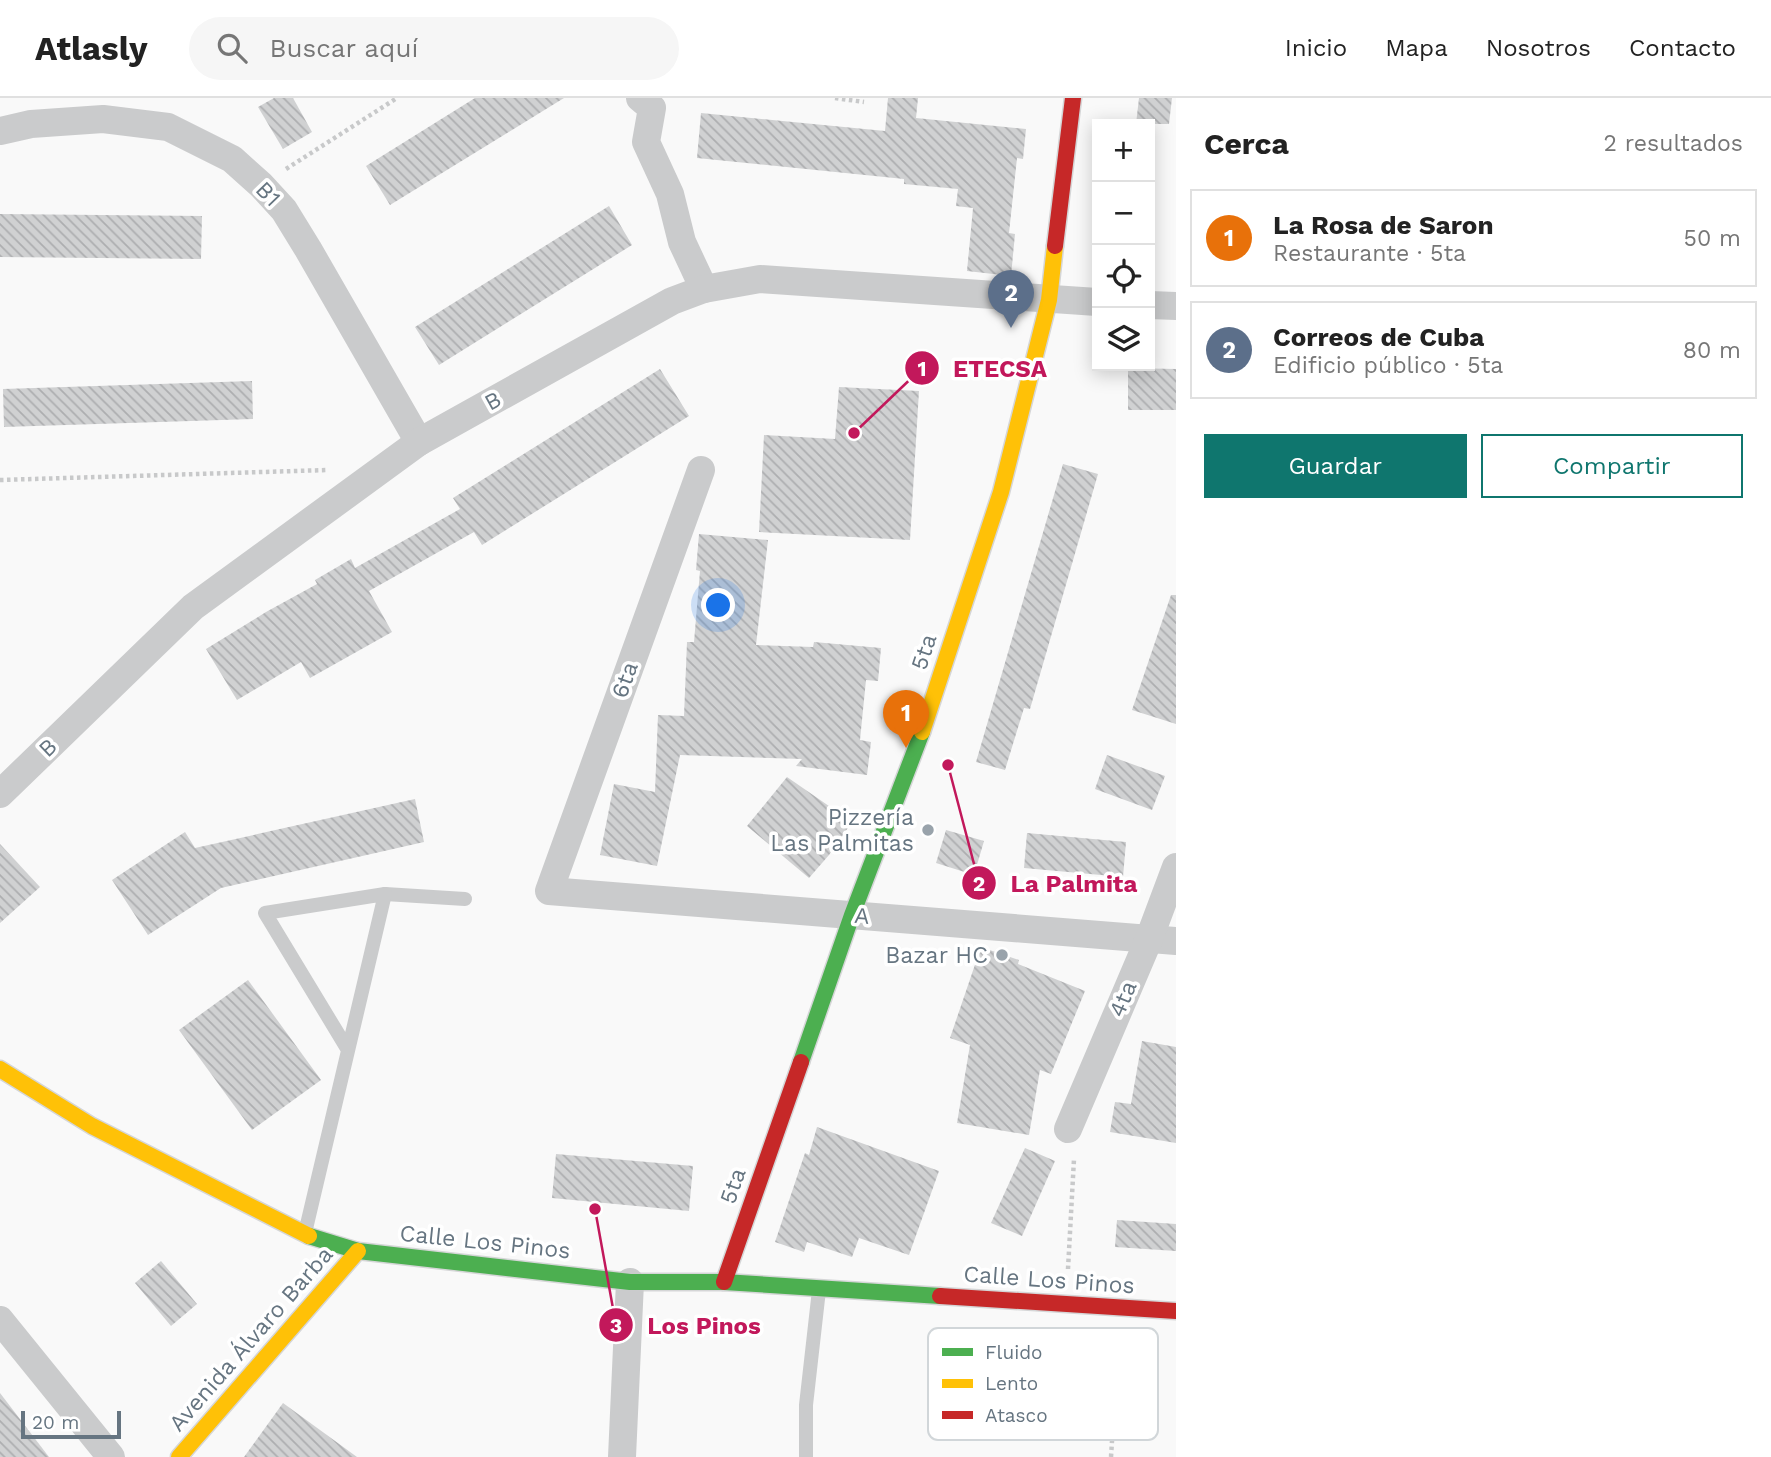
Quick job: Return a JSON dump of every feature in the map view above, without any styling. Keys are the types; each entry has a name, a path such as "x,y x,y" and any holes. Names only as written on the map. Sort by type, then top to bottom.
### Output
{"street":[{"name":"5ta","path":"724,1282 852,915 916,751 1001,492 1049,300 1073,98"},
{"path":"653,101 646,142 670,194 682,242 704,289"},
{"name":"B1","path":"0,131 31,124 103,119 168,127 232,159 284,210 419,442"},
{"name":"B","path":"0,794 193,607 419,442 672,301 704,289 760,279 1092,302"},
{"path":"1155,305 1176,306"},
{"name":"6ta","path":"549,891 701,470"},
{"name":"4ta","path":"1072,1119 1162,940 1176,867"},
{"name":"A","path":"549,891 1162,940"},
{"name":"Calle Los Pinos","path":"0,1069 92,1126 305,1235 358,1251 630,1282 724,1282 1176,1311"},
{"name":"Avenida Álvaro Barba","path":"179,1457 358,1251"},
{"path":"622,1457 630,1282"},
{"path":"0,1320 111,1457"}],"lane":[{"path":"305,1235 385,894"},
{"path":"348,1050 265,913 385,894 465,899"},
{"path":"806,1457 807,1405 819,1288"}],"path":[{"path":"261,185 397,98"},
{"path":"835,98 864,102"},
{"path":"0,480 328,470"},
{"path":"1066,1305 1072,1119"},
{"path":"1119,1328 1120,1308"}],"building":[{"path":"274,98 293,98 312,132 283,149 258,107"},
{"path":"475,98 564,98 390,205 366,166"},
{"path":"888,98 918,98 916,118 1026,129 1023,159 1017,158 1009,233 1015,234 1011,276 967,271 973,208 956,206 958,189 904,184 904,179 697,158 701,113 885,131"},
{"path":"1139,98 1172,98 1169,124 1155,124 1155,119 1137,119"},
{"path":"609,206 632,245 439,365 415,327"},
{"path":"0,214 202,216 201,259 0,257"},
{"path":"660,369 689,416 482,545 474,532 369,591 392,632 310,678 301,662 237,700 206,649 317,584 315,580 351,559 355,568 460,509 453,498"},
{"path":"1176,369 1176,410 1128,410 1128,371"},
{"path":"252,381 253,419 4,427 3,389"},
{"path":"839,387 919,391 910,540 759,532 764,435 835,439"},
{"path":"1063,464 1098,474 1030,709 1024,708 1005,770 976,762"},
{"path":"699,534 768,540 756,645 813,647 814,642 881,648 878,681 866,680 860,740 871,742 867,775 796,766 802,759 680,755 657,866 600,855 614,784 655,792 658,715 684,716 687,642 694,642 700,571 696,570"},
{"path":"1171,595 1176,595 1176,724 1132,710"},
{"path":"1107,755 1165,776 1152,810 1095,789"},
{"path":"787,777 852,822 809,878 747,826"},
{"path":"415,799 424,842 221,888 148,935 112,880 185,832 195,848"},
{"path":"946,830 984,841 974,875 936,863"},
{"path":"1027,833 1126,842 1123,877 1024,868"},
{"path":"0,844 40,887 0,923"},
{"path":"981,947 1019,960 1018,964 1085,991 1051,1074 1040,1070 1029,1135 957,1123 970,1045 950,1038"},
{"path":"248,980 321,1080 252,1130 179,1030"},
{"path":"1142,1041 1176,1047 1176,1143 1110,1132 1115,1102 1131,1104"},
{"path":"817,1127 939,1171 909,1255 859,1238 852,1257 807,1242 804,1252 775,1242 805,1153 809,1155"},
{"path":"1025,1148 1055,1161 1022,1236 991,1223"},
{"path":"556,1154 693,1166 689,1211 552,1198"},
{"path":"1117,1220 1176,1224 1176,1251 1115,1247"},
{"path":"161,1261 197,1304 171,1326 135,1283"},
{"path":"0,1393 49,1457 0,1457"},
{"path":"283,1403 357,1457 244,1457"}],"traffic: fast":[{"path":"801,1062 852,915 922,732"},
{"path":"309,1236 358,1251 630,1282 724,1282 940,1296"}],"traffic: slow":[{"path":"922,732 1001,492 1049,300 1055,246"},
{"path":"0,1069 92,1126 309,1236"},
{"path":"179,1457 358,1251"}],"traffic: jam":[{"path":"1055,246 1073,98"},
{"path":"724,1282 801,1062"},
{"path":"940,1296 1176,1311"}],"place":[{"name":"Correos de Cuba","path":"1011,328"},
{"name":"ETECSA","path":"854,433"},
{"name":"La Rosa de Saron","path":"906,748"},
{"name":"La Palmita","path":"948,765"},
{"name":"Pizzería Las Palmitas","path":"928,830"},
{"name":"Bazar HC","path":"1002,955"},
{"name":"Los Pinos","path":"595,1209"}]}
